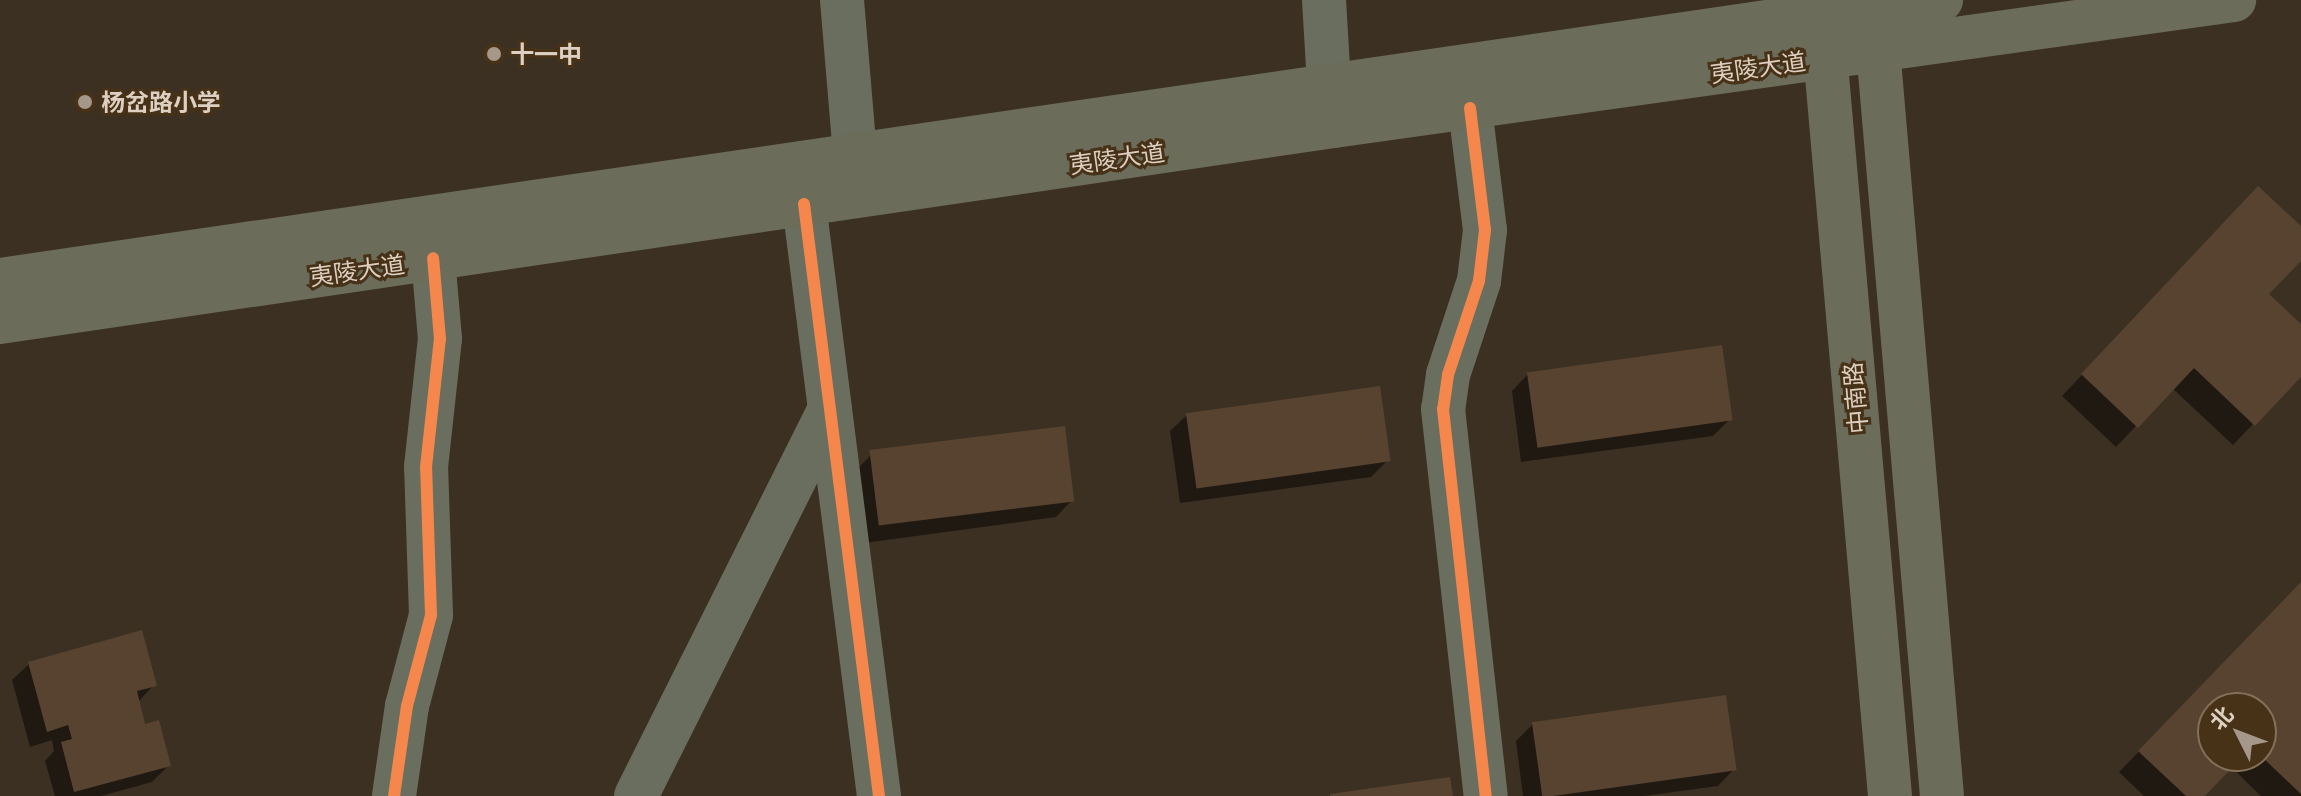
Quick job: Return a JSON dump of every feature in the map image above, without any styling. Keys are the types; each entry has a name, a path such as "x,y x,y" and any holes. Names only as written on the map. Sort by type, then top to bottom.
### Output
{"main road":[{"name":"夷陵大道","path":"0,280 1329,85 1821,7 1941,0"},
{"name":"夷陵大道","path":"0,322 2234,0"},
{"path":"1874,4 1942,796"},
{"name":"中南路","path":"1821,7 1890,796"}],"street":[{"path":"842,0 855,155"},
{"path":"1324,0 1329,85"},
{"path":"1470,108 1485,230 1479,281 1448,375 1443,409 1486,796"},
{"path":"804,204 879,796"},
{"path":"394,796 407,706 431,615 426,467 440,339 433,258"},
{"path":"636,796 830,409"}],"building":[{"path":"2258,186 2301,226 2301,261 2269,294 2301,324 2301,377 2255,426 2194,368 2138,428 2081,374"},
{"path":"1722,345 1733,420 1537,448 1527,372"},
{"path":"1380,386 1391,461 1196,489 1186,413"},
{"path":"1065,426 1074,501 879,525 869,450"},
{"path":"2301,582 2301,794 2277,771 2277,692 2197,692 2197,772 2228,772 2205,796 2186,796 2138,751"},
{"path":"142,630 157,686 137,691 145,724 159,720 171,766 74,792 61,742 72,739 68,725 47,732 28,662"},
{"path":"1726,695 1737,770 1542,796 1532,722"},
{"path":"1450,777 1453,796 1330,796 1330,794"}],"cycle path":[{"path":"1470,108 1485,230 1479,281 1448,375 1443,409 1486,796"},
{"path":"804,204 879,796"},
{"path":"394,796 407,706 431,615 426,467 440,339 433,258"}],"place":[{"name":"十一中","path":"494,54"},
{"name":"杨岔路小学","path":"85,102"}]}
